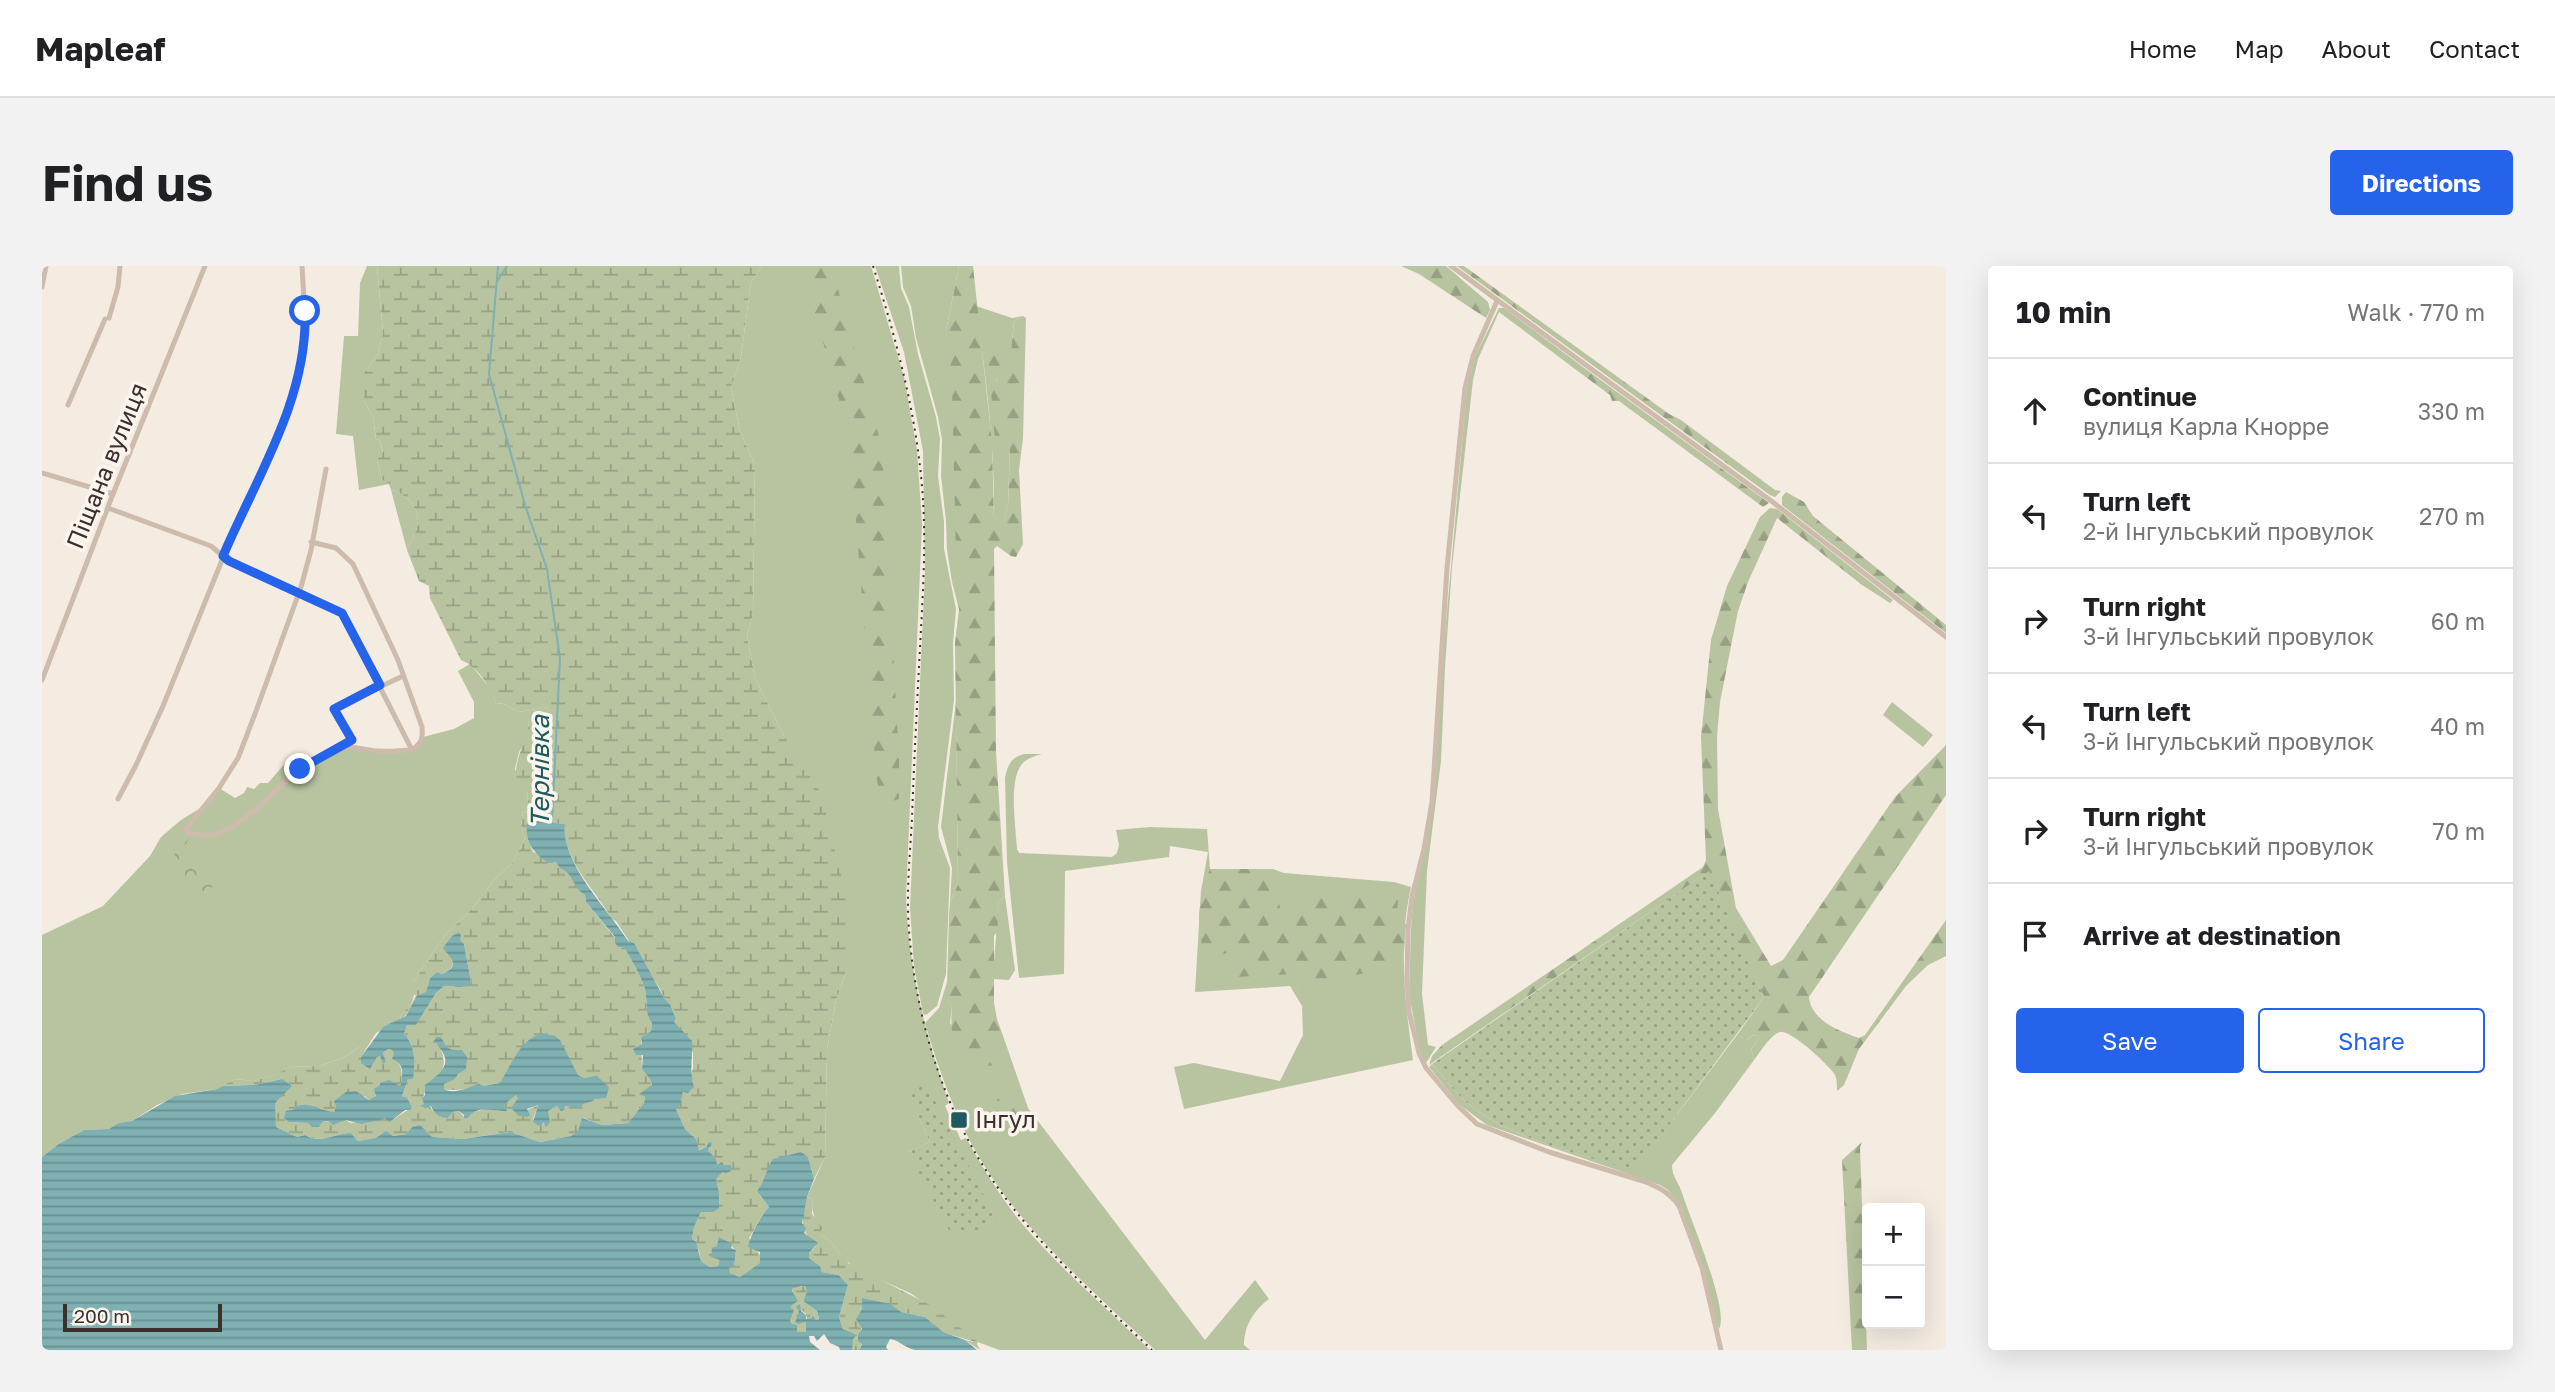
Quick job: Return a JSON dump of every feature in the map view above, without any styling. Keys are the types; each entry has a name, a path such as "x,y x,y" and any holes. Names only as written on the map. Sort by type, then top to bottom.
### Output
{"street":[{"path":"42,287 46,266"},
{"path":"68,405 107,318 118,287 120,266"},
{"name":"Піщана вулиця","path":"42,680 205,266"},
{"path":"118,799 163,706 223,556 290,408 306,335 302,266"},
{"path":"1451,266 1774,503 1946,637"},
{"path":"1497,301 1473,356 1465,388 1445,592 1432,802 1412,896 1408,929 1407,993 1415,1036 1426,1068 1477,1124 1549,1152 1659,1187 1674,1199 1702,1268 1721,1350"},
{"path":"326,469 311,550 238,758 219,788 185,830 193,835 212,837 266,803 300,769 352,740 334,709 403,676"},
{"path":"42,473 113,494"},
{"path":"108,508 211,545 223,556 339,611 345,616 412,750"},
{"path":"311,542 336,548 353,564 398,660 422,727 423,737 412,750 339,748"}],"green space":[{"path":"367,266 377,266 383,333 378,354 364,373 364,401 373,417 376,439 379,440 383,453 377,460 382,480 389,484 359,490 353,436 336,434 344,336 358,336 360,283"},
{"path":"377,266 762,266 751,282 741,357 731,388 740,431 755,465 753,614 747,636 755,678 784,736 821,793 846,896 847,970 836,1000 827,1050 825,1157 814,1179 808,1157 801,1153 784,1158 757,1191 769,1207 749,1238 762,1258 761,1263 740,1277 730,1273 728,1266 734,1266 736,1250 722,1239 717,1246 716,1259 721,1259 718,1266 710,1267 701,1261 692,1239 701,1212 713,1212 719,1192 716,1179 724,1166 717,1165 708,1151 710,1148 707,1144 698,1150 696,1139 685,1129 676,1109 693,1069 693,1053 674,1022 676,1019 670,1004 575,864 565,839 563,824 527,820 528,839 533,852 565,868 585,895 586,902 615,938 618,947 624,947 645,989 647,1011 652,1023 651,1031 641,1037 642,1069 652,1086 640,1094 645,1097 644,1103 628,1123 603,1125 583,1118 578,1132 571,1136 540,1142 509,1132 463,1139 432,1137 412,1127 406,1134 358,1141 351,1133 316,1139 305,1135 297,1137 276,1127 274,1103 282,1079 255,1085 222,1086 235,1079 254,1081 289,1067 319,1066 343,1058 359,1047 362,1050 361,1057 380,1056 386,1061 383,1053 388,1049 392,1050 400,1067 400,1086 381,1086 374,1099 369,1100 365,1096 336,1106 334,1112 326,1112 320,1108 297,1109 289,1122 345,1120 351,1123 384,1118 391,1121 412,1107 402,1096 408,1078 412,1079 414,1061 413,1049 404,1034 407,1025 416,1025 436,993 444,986 464,987 471,982 464,944 459,940 447,953 453,957 451,968 442,974 437,972 430,978 426,993 418,998 400,1020 416,996 412,992 413,982 446,934 512,863 525,839 521,826 523,811 531,813 534,809 528,804 527,791 521,791 517,782 517,765 529,723 549,716 548,707 519,712 496,703 482,677 473,667 461,660 430,598 429,586 419,581 407,550 417,526 418,517 414,506 382,480 377,460 383,452 379,440 376,439 373,417 364,401 364,373 378,354 383,333","holes":["543,1033 561,1044 578,1075 597,1078 607,1087 586,1103 560,1108 557,1106 547,1111 547,1124 540,1124 533,1119 538,1105 519,1114 512,1108 518,1098 516,1095 503,1105 506,1111 488,1108 471,1113 468,1118 459,1111 453,1112 448,1118 433,1111 423,1097 429,1082 435,1079 444,1065 437,1043 441,1037 446,1049 450,1051 444,1089 455,1090 500,1083 519,1055"]},
{"path":"762,266 871,266 904,377 917,450 922,524 906,897 915,977 926,1027 949,1103 945,1106 961,1140 966,1138 1019,1220 1066,1271 1150,1350 999,1350 978,1342 980,1350 965,1340 974,1342 941,1314 910,1293 856,1269 821,1235 813,1213 813,1199 807,1197 825,1157 827,1050 836,1000 847,970 784,736 755,678 747,636 753,614 755,465 740,431 731,388 741,357 751,282","holes":["908,1093 973,1233 908,1152 930,1142"]},
{"path":"802,266 831,266 837,270 832,279 837,286 882,447 899,799 881,804 876,774 853,484 842,411"},
{"path":"875,266 899,266 901,288 909,307 918,354 936,417 940,439 938,476 944,522 944,549 956,609 953,643 954,700 938,827 939,838 950,868 946,974 937,1006 926,1015 923,1014 914,966 910,908 925,571 923,451 904,352"},
{"path":"901,266 959,266 946,331 957,375 967,572 952,582 941,476 942,440 916,338 911,306 903,287"},
{"path":"959,266 973,266 992,442 994,518 1004,520 1008,505 1010,446 995,440 991,391 992,383 997,382 996,377 990,374 987,353 992,346 998,350 1003,346 1011,350 1014,321 1023,316 1026,318 1023,438 1019,470 1023,544 1016,557 997,546 994,549 996,751 1005,896 997,903 994,1003 1008,1050 980,1058 963,1054 958,1048 952,1033 952,1007 947,1001 950,903 958,884 955,643 959,609 952,582 966,572 956,558 952,386 956,375 949,370 952,360 948,359 946,331"},
{"path":"1401,266 1446,266 1488,302 1490,310 1486,318 1419,274"},
{"path":"1457,266 1464,266 1775,490 1781,491 1775,497 1770,495"},
{"path":"976,306 1012,318 1023,316 1014,321 1011,351 996,377 1010,446 1008,505 1004,521 994,518 991,438"},
{"path":"1499,308 1504,308 1591,373 1587,378 1499,312 1478,359 1473,380 1452,567 1441,761 1427,871 1422,994 1428,1045 1436,1047 1426,1063 1419,1048 1409,993 1413,903 1434,802 1442,667 1467,388 1475,357"},
{"path":"1591,373 1769,503 1763,507 1619,401 1612,401 1610,395 1587,378"},
{"path":"391,490 410,501 418,517 407,550"},
{"path":"1786,492 1804,502 1813,516 1946,625 1946,633 1782,505 1782,497"},
{"path":"1770,508 1777,509 1893,600 1890,603 1862,585 1777,518 1738,611 1720,702 1717,737 1718,809 1736,908 1771,966 1783,960 1895,797 1946,745 1946,795 1809,997 1811,1005 1827,1024 1859,1038 1865,1035 1946,920 1946,956 1928,965 1906,986 1859,1049 1844,1085 1837,1091 1836,1077 1831,1070 1792,1036 1780,1032 1776,1034 1754,1060 1751,1049 1759,1039 1758,1036 1753,1035 1747,1040 1737,1035 1764,997 1708,872 1429,1065 1432,1056 1442,1045 1703,867 1706,860 1701,737 1711,640 1727,586 1760,517"},
{"path":"470,664 490,688 496,703 519,712 548,707 550,716 529,723 527,739 519,752 515,769 523,790 527,790 528,804 534,809 531,813 523,811 521,826 525,839 512,863 446,934 413,982 413,1000 400,1020 376,1033 361,1057 359,1047 343,1058 319,1066 289,1067 278,1074 254,1081 235,1079 217,1089 182,1094 157,1105 132,1121 118,1123 109,1129 84,1130 42,1157 42,935 103,906 150,856 161,837 181,820 207,804 219,788 235,798 244,793 247,787 254,789 260,783 268,783 288,760 311,760 339,748 412,750 423,737 454,729 474,718 474,702 458,671"},
{"path":"956,701 958,884 950,903 952,868 941,827"},
{"path":"1892,702 1933,735 1923,747 1883,715"},
{"path":"1024,754 1042,754 1022,764 1015,781 1014,818 1019,853 1112,857 1117,853 1119,845 1116,830 1150,827 1207,829 1210,869 1273,869 1284,873 1394,882 1411,887 1404,952 1405,995 1413,1060 1184,1109 1174,1067 1194,1063 1280,1081 1303,1035 1302,1006 1290,986 1195,992 1201,891 1208,852 1170,846 1169,857 1065,871 1064,974 1019,978 1007,862 1005,778 1010,763"},
{"path":"189,839 217,884 195,897 174,853"},
{"path":"1210,869 1273,869 1280,908 1257,941 1216,957 1204,951 1199,920 1203,889"},
{"path":"1709,871 1764,997 1635,1171 1546,1144 1502,1126 1465,1101 1432,1064"},
{"path":"1349,893 1369,893 1398,900 1397,913 1406,925 1404,952 1369,972 1303,987 1291,974 1237,977 1219,972 1221,965 1263,948 1283,909 1303,907 1322,897 1341,909 1348,907"},
{"path":"1005,896 1015,970 1009,980 993,979 997,903"},
{"path":"947,982 947,1001 952,1006 950,1023 978,1058 1008,1050 1028,1108 1205,1340 1255,1280 1269,1299 1254,1313 1248,1325 1244,1345 1250,1350 1155,1350 1062,1261 1019,1214 982,1162 964,1129 930,1041 925,1023 939,1008"},
{"path":"1737,1035 1747,1040 1753,1035 1758,1036 1759,1039 1751,1049 1754,1060 1672,1165 1714,1284 1721,1319 1719,1329 1681,1205 1668,1190 1487,1125 1460,1105 1429,1067 1432,1064 1465,1101 1502,1126 1546,1144 1635,1170"},
{"path":"988,1059 1024,1112 1015,1121 996,1120 993,1105 1002,1094 985,1071"},
{"path":"926,1083 997,1221 973,1233 951,1234 908,1152 930,1142 908,1093"},
{"path":"1862,1142 1862,1329 1866,1329 1867,1350 1852,1350 1842,1160"},
{"path":"807,1197 813,1199 812,1214 822,1227 821,1235 830,1241 841,1256 846,1256 848,1263 930,1305 976,1340 975,1342 942,1332 925,1317 862,1309 857,1319 862,1331 862,1342 859,1350 852,1350 851,1338 843,1329 839,1317 848,1285 839,1275 822,1272 820,1266 809,1258 809,1253 816,1246 804,1229 803,1212"},
{"path":"805,1286 807,1292 803,1301 817,1311 819,1320 807,1319 800,1309 795,1322 806,1321 806,1332 797,1332 790,1320 793,1287"}],"water":[{"path":"527,820 564,824 566,840 578,871 628,941 634,943 664,998 670,1004 676,1019 674,1022 692,1041 691,1070 694,1087 688,1093 683,1092 680,1105 676,1109 685,1129 696,1139 699,1150 709,1142 712,1143 708,1151 716,1159 717,1165 722,1162 724,1165 731,1165 731,1171 722,1172 716,1179 719,1208 713,1212 701,1212 694,1227 692,1239 696,1242 701,1261 710,1267 718,1266 720,1260 711,1257 712,1248 717,1246 719,1237 732,1244 731,1248 736,1250 734,1267 729,1267 730,1273 740,1277 760,1263 760,1252 748,1247 756,1226 769,1207 757,1191 773,1159 801,1152 808,1157 814,1179 802,1223 806,1228 804,1233 818,1243 809,1253 809,1258 820,1266 822,1272 839,1275 848,1285 839,1317 843,1329 857,1335 853,1339 852,1350 840,1350 830,1343 824,1334 817,1341 814,1336 809,1336 810,1342 820,1350 42,1350 42,1157 84,1130 109,1129 118,1123 132,1121 175,1096 222,1086 255,1085 282,1079 292,1086 275,1103 276,1127 297,1137 305,1135 322,1139 351,1133 358,1141 376,1138 386,1131 393,1136 406,1134 412,1127 420,1125 432,1137 463,1139 510,1132 540,1142 571,1136 578,1131 582,1118 603,1125 628,1123 644,1103 645,1097 639,1094 652,1085 642,1069 643,1055 636,1055 633,1049 642,1044 641,1037 651,1031 652,1023 647,1011 645,989 624,947 618,947 615,937 586,902 585,895 568,874 556,862 549,863 534,850 528,840","holes":["805,1286 807,1292 803,1301 817,1311 819,1319 816,1320 812,1315 812,1318 806,1319 800,1304 796,1307 799,1311 795,1322 806,1322 806,1332 797,1332 797,1325 790,1320 794,1310 792,1305 798,1301 792,1291 793,1288"]},
{"path":"459,932 471,982 463,987 444,986 436,993 416,1025 407,1025 404,1034 414,1055 413,1079 408,1079 402,1096 407,1098 412,1107 410,1110 405,1110 390,1122 384,1118 362,1124 345,1120 333,1125 328,1121 322,1122 319,1127 312,1127 308,1123 289,1122 284,1118 286,1111 296,1109 294,1107 299,1105 310,1105 334,1112 334,1101 346,1092 356,1091 369,1100 376,1096 374,1089 380,1083 389,1080 400,1086 402,1070 392,1059 392,1050 388,1049 383,1053 386,1061 383,1064 380,1056 377,1057 370,1069 361,1063 361,1057 383,1027 406,1016 417,996 426,992 430,978 437,972 442,974 451,968 452,959 443,948 452,936"},
{"path":"543,1033 560,1040 578,1075 584,1078 597,1076 609,1087 606,1098 594,1099 580,1108 565,1106 561,1111 557,1106 548,1111 550,1122 546,1127 544,1123 539,1126 533,1122 538,1105 527,1109 530,1115 528,1117 519,1116 511,1108 518,1098 516,1095 504,1105 507,1111 481,1110 468,1118 464,1118 459,1111 453,1112 448,1118 442,1117 435,1113 431,1106 420,1106 424,1104 422,1098 425,1095 425,1085 440,1072 445,1063 437,1043 433,1043 436,1037 441,1037 449,1048 462,1050 467,1057 466,1069 444,1084 444,1089 453,1091 479,1084 483,1086 500,1083 522,1046"},
{"path":"862,1298 890,1304 901,1312 925,1317 943,1332 965,1340 977,1350 915,1350 890,1339 886,1347 888,1350 859,1350 862,1344 858,1341 858,1335 862,1329 856,1319 862,1309"}],"waterway":[{"name":"Тернівка","path":"498,266 489,374 525,505 547,569 560,658 552,822"},
{"path":"498,280 507,266"}],"railway":[{"path":"873,266 908,394 922,491 924,571 908,902 912,960 923,1021 953,1110 982,1164 1000,1190 1039,1239 1152,1350"}],"place":[{"name":"Інгул","path":"959,1120"}],"route":[{"path":"300,769 352,740 334,709 380,685 342,613 223,556 290,408 306,335 305,311"}]}
